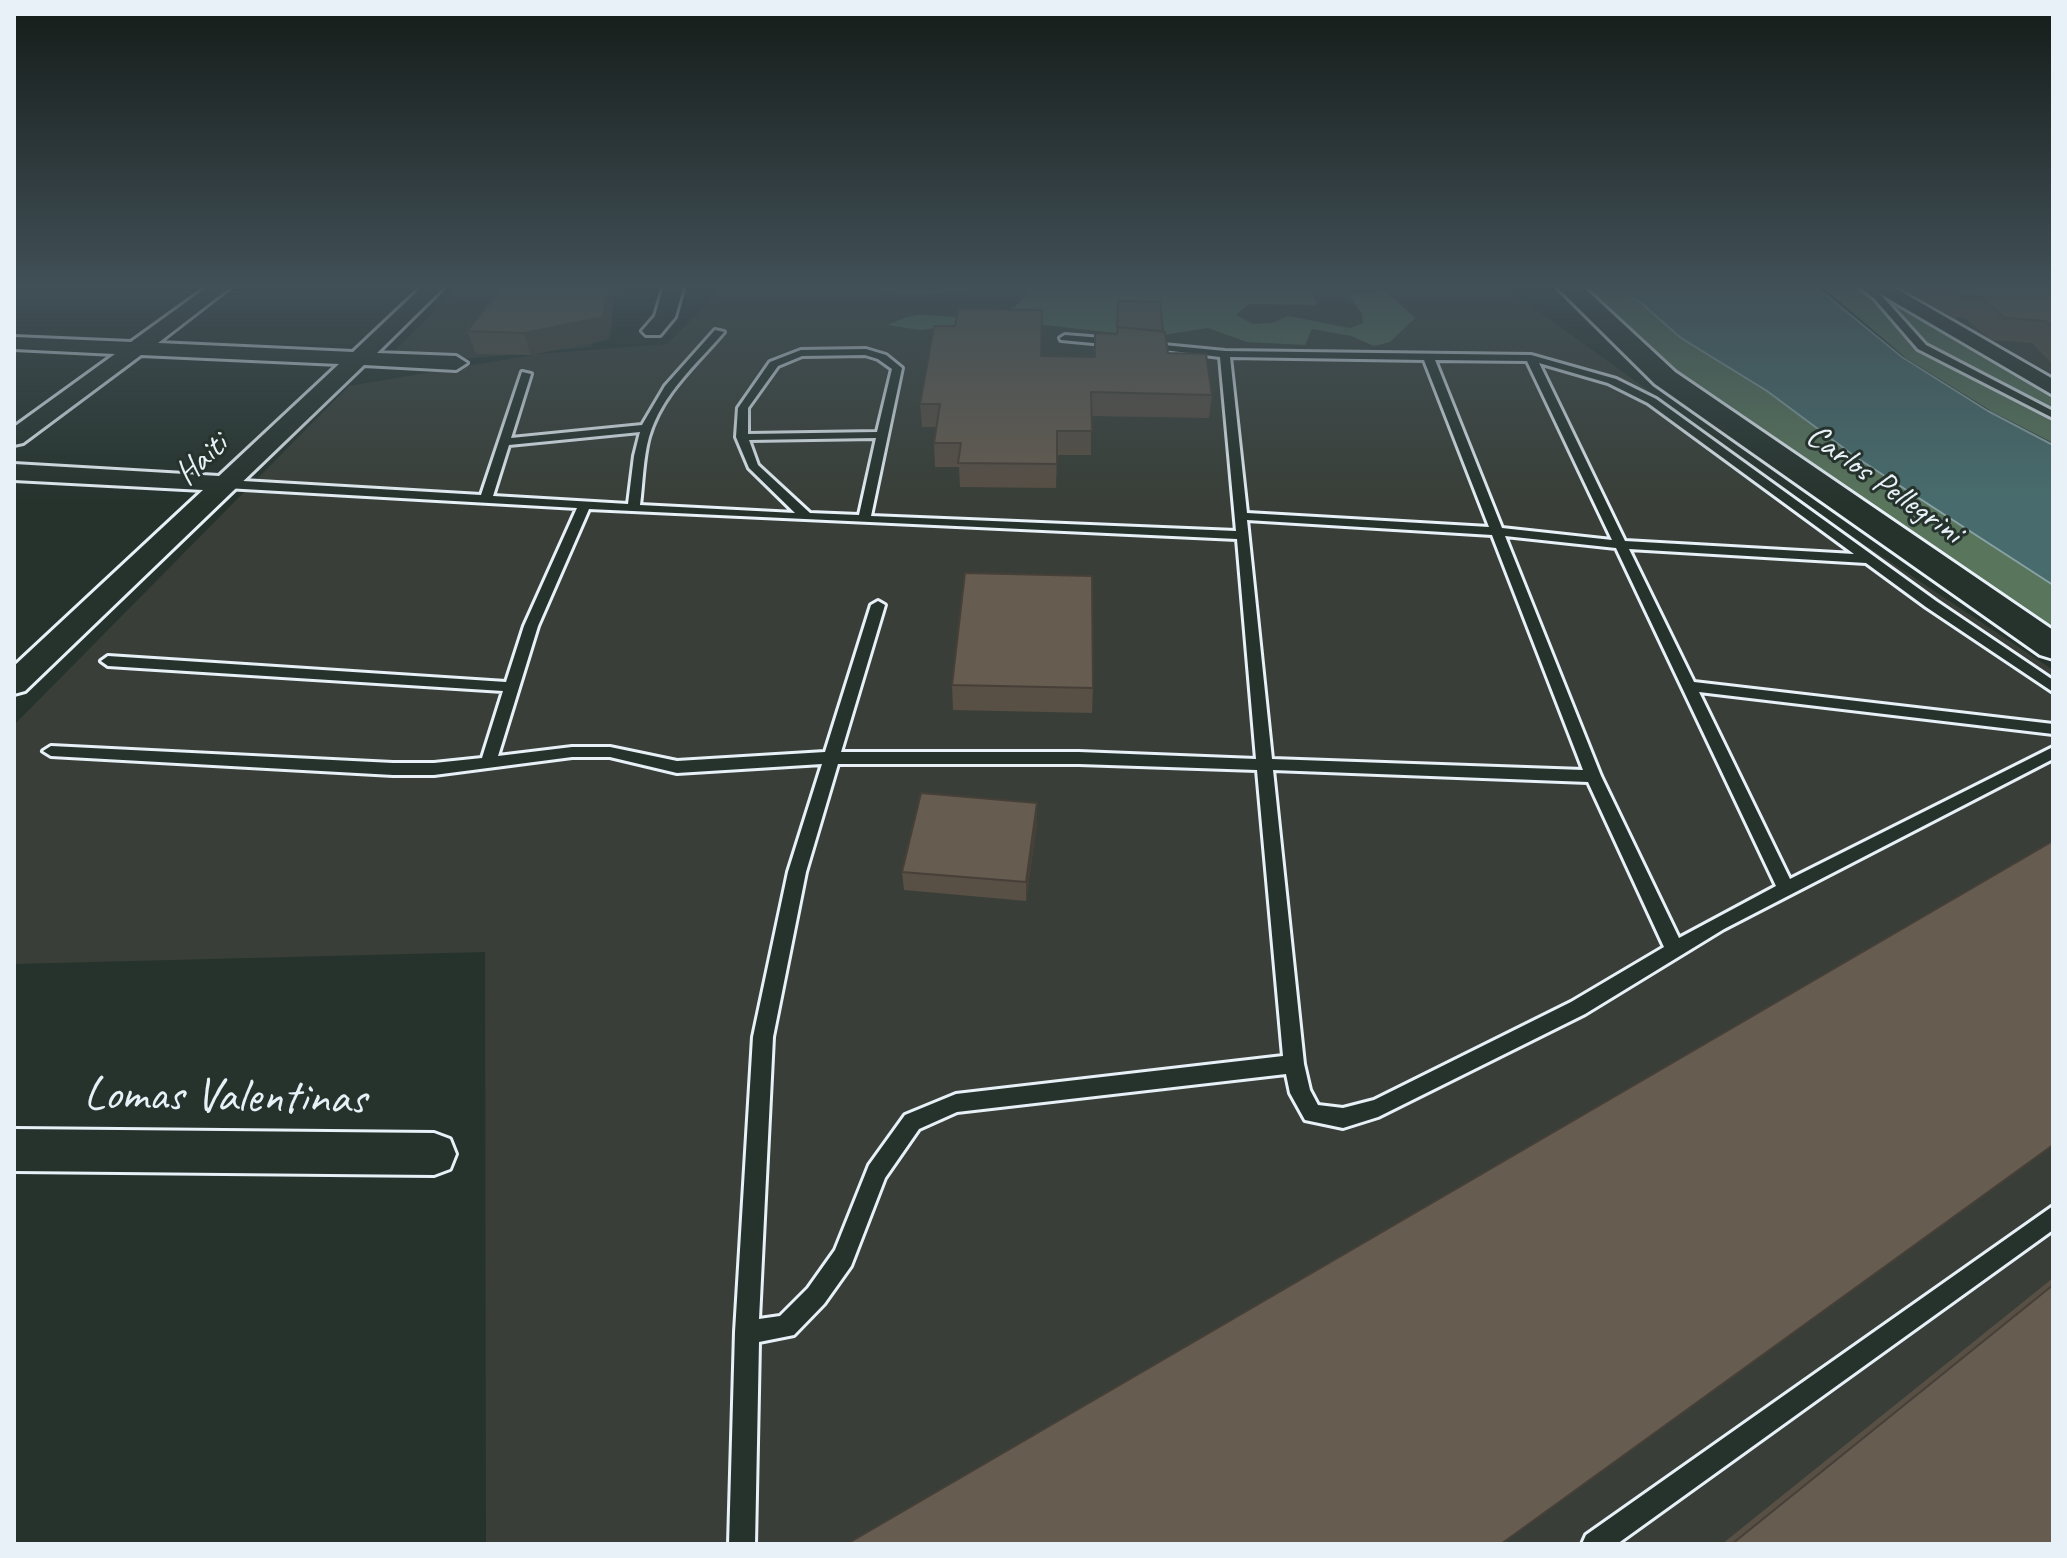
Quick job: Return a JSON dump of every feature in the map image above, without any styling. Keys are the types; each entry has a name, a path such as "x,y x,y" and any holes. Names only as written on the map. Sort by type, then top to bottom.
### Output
{"street":[{"path":"14,438 126,358"},
{"path":"353,358 456,363"},
{"name":"Haiti","path":"14,684 359,358"},
{"name":"Carlos Pellegrini","path":"1644,358 1665,378 2053,647"},
{"path":"2001,358 2053,388"},
{"path":"14,472 226,484"},
{"name":"Lomas Valentinas","path":"14,1150 434,1154"}],"lane":[{"path":"634,507 645,428 662,398 694,358"},
{"path":"789,358 774,364 743,408 742,437 753,466 807,517"},
{"path":"864,519 897,368 883,358"},
{"path":"1225,358 1294,1064 1300,1093 1312,1113 1343,1118 1378,1108 1578,1008 1675,950 1786,890 2053,752"},
{"path":"1429,358 1593,776 1675,950"},
{"path":"1516,358 1531,358 1612,381 1652,401 1870,560 2053,687"},
{"path":"1531,358 1786,890"},
{"path":"1943,358 2053,415"},
{"path":"486,498 526,374"},
{"path":"504,442 645,428"},
{"path":"742,437 882,435"},
{"path":"226,484 807,517 1243,535"},
{"path":"488,763 531,626 585,504"},
{"path":"1241,516 1453,527 1620,545 1870,560"},
{"path":"742,1544 747,1332 763,1037 797,872 878,605"},
{"path":"108,661 512,687"},
{"path":"1688,686 2053,729"},
{"path":"51,751 393,769 434,769 572,752 610,752 677,767 832,758 1079,758 1593,776"},
{"path":"747,1332 786,1327 816,1296 843,1258 877,1172 912,1122 956,1103 1294,1064"},
{"path":"1595,1544 2053,1217"}],"shaded area":[{"path":"388,358 478,358 379,367"},
{"path":"516,358 1603,358 1838,527 2053,670 2053,1544 486,1544 485,952 14,964 14,725 349,386"},
{"path":"2010,358 2053,358 2053,383"}],"green space":[{"path":"1657,358 1719,358 1857,458 2053,585 2053,635 1675,374"},
{"path":"1906,358 1985,358 2053,397 2053,443 1991,411"}],"water":[{"path":"1713,358 1903,358 1988,411 2053,445 2053,585 1857,458 1767,391"}],"building":[{"path":"928,358 1207,358 1212,395 1091,392 1092,431 1057,431 1057,464 958,463 961,443 934,443 940,404 920,404"},
{"path":"965,573 1092,576 1093,688 952,685"},
{"path":"921,793 1037,803 1026,882 902,872"},
{"path":"2053,841 2053,1145 1501,1544 847,1544"},
{"path":"2053,1285 2053,1544 1732,1544"}]}
